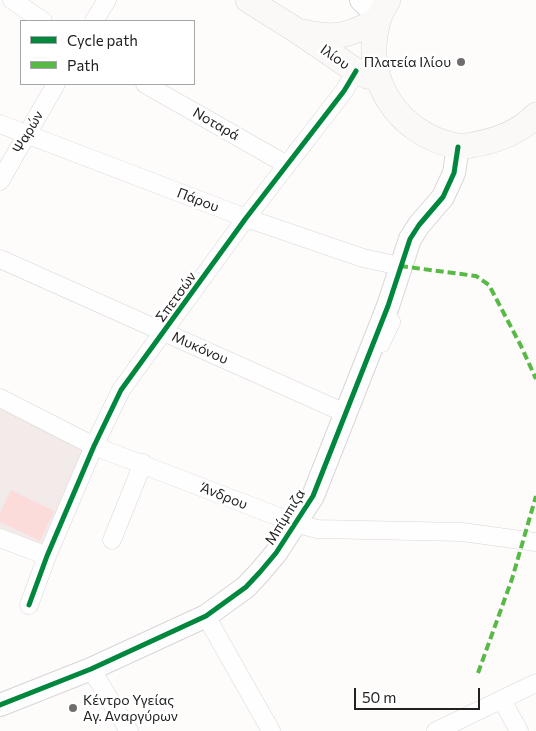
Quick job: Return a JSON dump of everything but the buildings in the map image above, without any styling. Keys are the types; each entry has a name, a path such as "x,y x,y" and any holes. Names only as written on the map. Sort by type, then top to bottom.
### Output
{"main road":[{"name":"Ιλίου","path":"248,0 367,75"},
{"name":"Ιλίου","path":"296,30 322,37 352,33 381,13"},
{"path":"381,13 367,75 395,111 409,124 425,134 458,147 498,140 515,132 536,115"}],"street":[{"path":"12,0 42,20"},
{"path":"95,20 107,0"},
{"path":"361,0 381,13"},
{"name":"Σπετσών","path":"29,605 47,556 94,446 121,390 246,218 338,98 367,75"},
{"name":"Ψαρών","path":"0,181 55,85"},
{"name":"Νοταρά","path":"147,85 287,165"},
{"name":"Πάρου","path":"0,124 246,218 363,258 400,266"},
{"name":"Μπίμπιζα","path":"0,705 91,669 206,616 246,587 276,553 312,496 388,306 410,238 443,197 454,173 458,147"},
{"name":"Μυκόνου","path":"0,259 345,413"},
{"name":"Άνδρου","path":"0,398 94,446 143,463 295,523 317,529 462,532 536,542"},
{"path":"112,540 143,463"},
{"path":"0,538 47,556"},
{"path":"206,616 271,731"},
{"path":"91,669 129,731"},
{"path":"439,729 536,683"},
{"path":"502,700 520,731"}],"shaded area":[{"path":"0,408 84,448 41,546 0,528"},
{"path":"11,490 54,511 40,541 0,522 0,513"}],"marked path":[{"path":"400,266 476,276 489,285 536,379"},
{"path":"478,673 512,579 536,496"}],"cycle path":[{"path":"29,605 47,556 94,446 121,390 246,218 344,91 356,71"},
{"path":"0,705 91,669 206,616 246,587 276,553 313,496 388,306 410,239 419,225 443,197 454,173 458,147"}],"place":[{"name":"Πλατεία Ιλίου","path":"461,62"},
{"name":"Κέντρο Υγείας Αγ. Αναργύρων","path":"73,708"}]}
